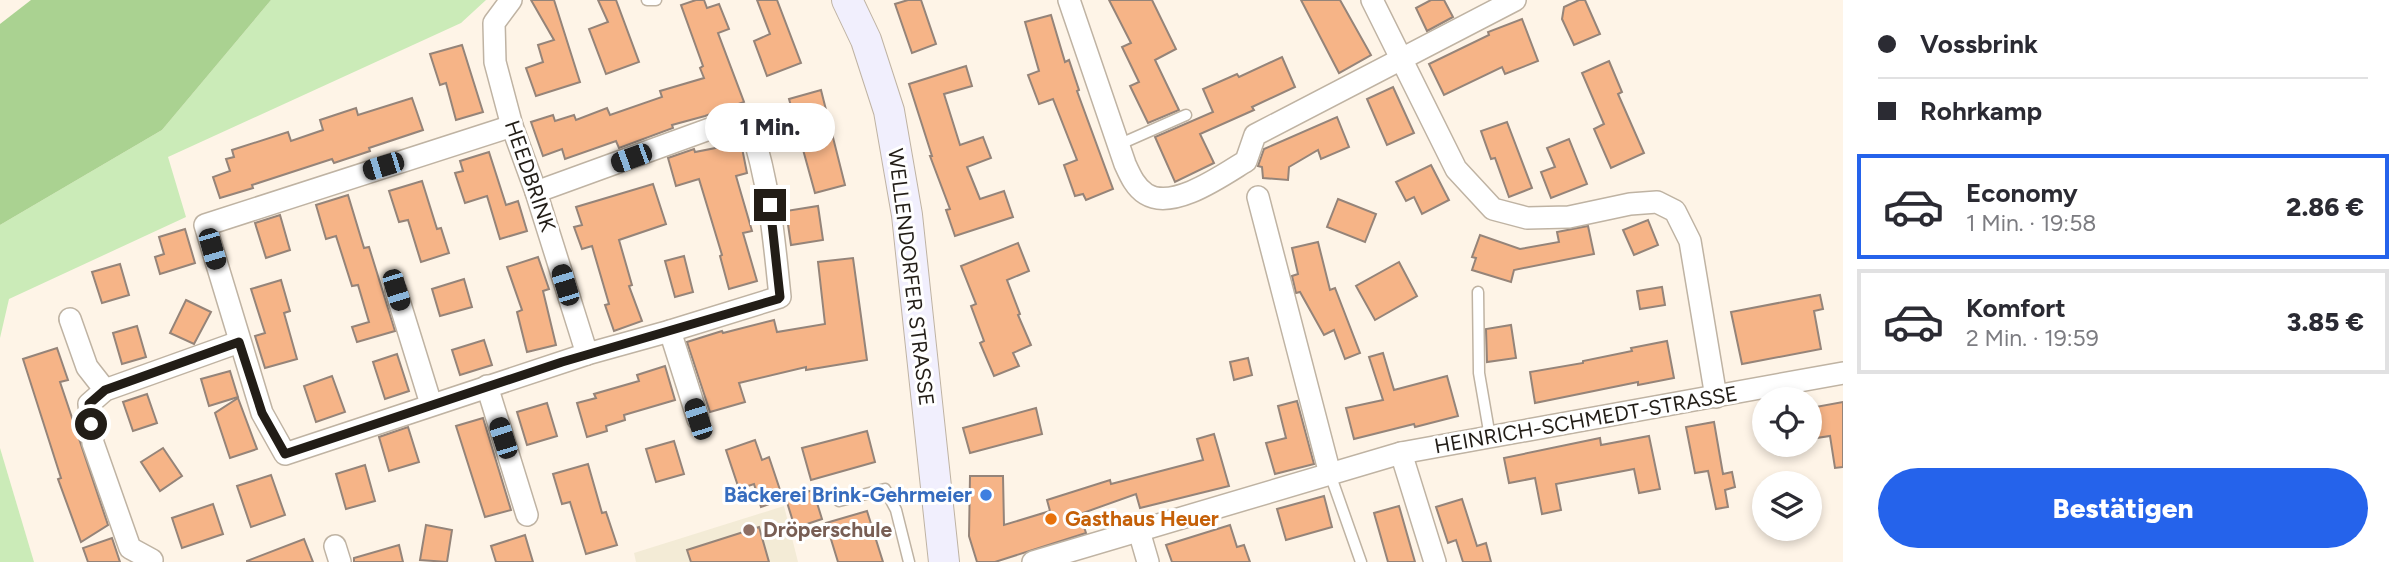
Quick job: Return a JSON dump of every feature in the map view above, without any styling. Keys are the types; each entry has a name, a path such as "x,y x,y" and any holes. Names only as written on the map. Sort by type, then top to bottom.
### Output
{"street":[{"name":"HEEDBRINK","path":"511,0 494,23 495,62 512,126 537,192 587,354"},
{"name":"WELLENDORFER STRASSE","path":"847,0 866,40 889,111 907,215 944,562"},
{"path":"1069,0 1118,145 1134,182 1147,195 1160,198 1175,198 1186,194 1246,161 1255,135 1515,0"},
{"path":"1372,0 1456,169 1493,209 1527,218 1569,217 1630,204 1657,202 1675,211 1690,241 1716,397"},
{"path":"512,126 205,225 262,413 285,454 587,354 780,297 770,205 761,156 750,125 726,123 537,192"},
{"path":"1258,197 1330,474"},
{"path":"396,290 431,404"},
{"path":"70,319 87,367 105,390"},
{"path":"670,331 698,419"},
{"path":"152,560 130,548 93,443 89,404 105,390 239,342"},
{"name":"HEINRICH-SCHMEDT-STRASSE","path":"1033,562 1401,453 1843,373"},
{"path":"487,386 527,515"},
{"path":"1401,453 1435,562"},
{"path":"1139,531 1148,562"}],"lane":[{"path":"647,0 656,0"},
{"path":"1118,145 1186,115"},
{"path":"1478,292 1479,373 1490,437"},
{"path":"1330,474 1361,562"},
{"path":"839,501 885,489 896,509 909,562"}],"shaded area":[{"name":"Dröperschule","path":"784,506 798,562 636,562 634,553"}],"green space":[{"path":"31,0 271,0 162,130 0,225 0,24"},
{"path":"271,0 486,0 461,23 168,157 186,217 9,299 0,338 0,225 162,130"},
{"path":"0,448 34,562 0,562"}],"building":[{"path":"531,0 554,0 580,82 536,96 526,68 543,62 538,45 554,40"},
{"path":"598,0 616,0 639,62 606,74 589,29 608,22"},
{"path":"704,0 707,8 719,4 729,29 718,33 744,102 672,125 673,128 619,148 616,141 565,159 562,149 543,156 531,122 553,115 555,121 574,115 576,120 607,108 610,115 662,97 660,91 704,78 700,68 703,66 681,5"},
{"path":"757,0 777,0 801,63 767,76 754,41 770,34"},
{"path":"921,0 936,44 912,53 895,4"},
{"path":"1109,0 1152,0 1176,49 1155,60 1179,110 1148,123 1130,86 1139,82 1122,47 1131,43"},
{"path":"1301,0 1340,0 1371,55 1339,73"},
{"path":"1431,0 1444,0 1453,17 1427,31 1416,8"},
{"path":"1585,0 1600,34 1574,45 1562,19 1564,7"},
{"path":"1051,15 1065,62 1069,60 1079,90 1077,91 1113,189 1086,200 1083,194 1075,196 1064,165 1077,160 1053,99 1039,104 1028,75 1039,71 1025,22"},
{"path":"1522,19 1538,61 1505,74 1502,67 1444,95 1429,64 1489,35 1488,32"},
{"path":"462,45 483,112 456,120 446,83 440,85 430,54"},
{"path":"1282,57 1295,87 1252,107 1254,110 1200,134 1214,163 1175,182 1155,137 1213,112 1203,89 1237,74 1239,77"},
{"path":"1609,61 1622,92 1618,94 1644,153 1611,168 1594,129 1604,124 1582,73"},
{"path":"966,66 972,86 944,94 960,145 983,137 991,158 967,167 980,199 1004,191 1013,217 955,236 946,210 950,209 930,156 909,84"},
{"path":"1393,87 1414,133 1387,145 1367,99"},
{"path":"821,90 845,185 815,193 789,99"},
{"path":"412,98 423,130 369,148 370,151 334,163 332,159 220,198 213,177 230,171 226,159 234,157 232,150 288,132 291,141 323,130 320,120 356,108 358,115"},
{"path":"1337,117 1349,147 1321,159 1318,150 1289,167 1288,180 1263,178 1262,167 1258,166 1264,149"},
{"path":"1507,122 1532,188 1509,197 1495,158 1491,159 1481,131"},
{"path":"1569,139 1587,184 1551,198 1541,172 1555,167 1547,148"},
{"path":"741,143 747,173 736,176 752,231 743,233 757,281 729,289 720,256 722,255 699,179 676,186 668,158 694,149 695,152"},
{"path":"489,152 506,205 518,201 527,231 500,239 487,196 465,203 455,173 463,171 460,161"},
{"path":"1431,165 1449,200 1422,214 1414,197 1406,201 1396,182"},
{"path":"422,181 437,229 441,228 449,253 421,262 408,220 399,222 389,191"},
{"path":"653,184 666,224 619,240 632,285 629,286 642,321 614,331 605,305 609,304 592,246 582,249 574,227 582,225 576,207"},
{"path":"348,195 364,248 369,247 395,331 357,342 352,327 369,322 358,285 352,286 336,236 326,239 316,205"},
{"path":"1338,199 1376,214 1365,242 1327,227"},
{"path":"818,206 823,240 791,245 786,211"},
{"path":"280,215 290,250 266,258 255,223"},
{"path":"1648,220 1658,245 1634,255 1623,230"},
{"path":"1588,226 1594,254 1514,270 1511,282 1472,270 1476,258 1472,257 1480,235 1520,249 1559,242 1557,232"},
{"path":"185,229 195,263 160,274 155,257 164,254 159,237"},
{"path":"1318,242 1330,290 1335,288 1360,353 1345,359 1334,330 1324,335 1300,292 1296,293 1292,276 1298,274 1292,248"},
{"path":"1018,243 1029,271 1007,280 1031,345 1013,353 1019,366 994,376 980,343 984,341 971,306 976,304 961,266"},
{"path":"684,256 693,292 675,297 665,261"},
{"path":"538,257 549,289 543,291 556,345 527,352 517,312 522,310 507,267"},
{"path":"853,258 867,360 806,370 806,367 739,383 745,402 710,412 687,342 774,320 777,332 825,324 818,262"},
{"path":"1399,262 1417,296 1375,320 1356,286"},
{"path":"120,264 129,295 102,303 92,272"},
{"path":"464,279 472,307 440,316 432,289"},
{"path":"281,280 290,311 284,313 297,359 265,368 255,336 265,333 251,289"},
{"path":"1662,287 1665,305 1640,309 1637,291"},
{"path":"1820,295 1823,309 1814,311 1821,349 1742,364 1731,312"},
{"path":"186,300 211,312 194,344 170,333"},
{"path":"1511,325 1516,358 1487,362 1486,329"},
{"path":"137,326 146,357 122,364 113,333"},
{"path":"484,340 492,365 460,375 452,350"},
{"path":"1667,341 1674,378 1638,385 1638,382 1535,403 1530,372 1583,363 1632,351 1631,348"},
{"path":"57,348 68,380 60,382 108,525 81,542 58,479 61,478 23,359"},
{"path":"1383,353 1394,390 1447,376 1458,416 1354,439 1346,408 1383,400 1369,357"},
{"path":"397,354 409,391 385,399 373,362"},
{"path":"1248,358 1252,375 1234,380 1230,362"},
{"path":"665,366 675,400 624,415 625,420 606,426 607,431 587,437 577,403 596,398 594,394 639,381 637,375"},
{"path":"230,371 238,397 209,406 201,379"},
{"path":"332,376 345,412 316,422 304,386"},
{"path":"147,394 157,423 133,431 123,402"},
{"path":"238,398 257,449 230,458 215,413"},
{"path":"1297,401 1314,464 1275,474 1266,443 1286,438 1278,406"},
{"path":"1843,402 1843,467 1835,468 1830,436 1822,437 1822,406"},
{"path":"547,403 557,436 527,445 517,412"},
{"path":"1036,408 1042,434 970,453 963,428"},
{"path":"483,418 511,510 485,517 456,426"},
{"path":"1714,422 1723,474 1732,472 1735,487 1725,490 1728,507 1716,509 1708,471 1695,473 1686,427"},
{"path":"408,427 419,462 389,471 379,437"},
{"path":"867,431 875,462 811,480 802,448"},
{"path":"1214,434 1229,486 1140,508 1136,494 1080,514 1086,533 995,562 977,562 969,536 970,476 1003,476 1004,525 1050,511 1047,500 1110,480 1111,484 1203,460 1197,439"},
{"path":"1649,436 1660,489 1639,493 1634,469 1556,484 1561,510 1542,514 1535,478 1509,483 1504,458 1600,438 1601,445"},
{"path":"755,440 762,460 769,457 783,499 761,507 754,484 739,489 726,450"},
{"path":"674,441 684,474 656,482 646,449"},
{"path":"163,448 182,476 160,491 141,462"},
{"path":"588,464 602,513 606,512 617,545 586,554 570,502 562,504 553,474"},
{"path":"365,465 375,501 346,509 336,474"},
{"path":"271,475 285,515 251,527 237,486"},
{"path":"813,490 822,519 795,528 786,499"},
{"path":"1324,496 1332,527 1286,540 1277,509"},
{"path":"1462,499 1477,546 1486,543 1491,562 1463,562 1456,540 1448,543 1436,507"},
{"path":"213,504 223,534 182,548 172,518"},
{"path":"1399,506 1415,562 1388,562 1374,513"},
{"path":"867,511 883,562 838,562 826,523"},
{"path":"426,525 452,530 447,562 420,560"},
{"path":"1230,525 1237,547 1244,545 1250,562 1172,562 1166,545"},
{"path":"759,527 769,562 691,562 687,550"},
{"path":"525,535 533,562 496,562 491,546"},
{"path":"112,538 120,562 88,562 83,548"},
{"path":"304,539 313,562 247,562 247,561"},
{"path":"399,545 403,562 354,562 354,558"}],"place":[{"name":"Bäckerei Brink-Gehrmeier","path":"986,495"},
{"name":"Gasthaus Heuer","path":"1051,519"},
{"name":"Dröperschule","path":"749,530"}],"route":[{"path":"91,424 89,404 105,390 239,342 262,413 285,454 587,354 778,299 780,297 770,205"}]}
